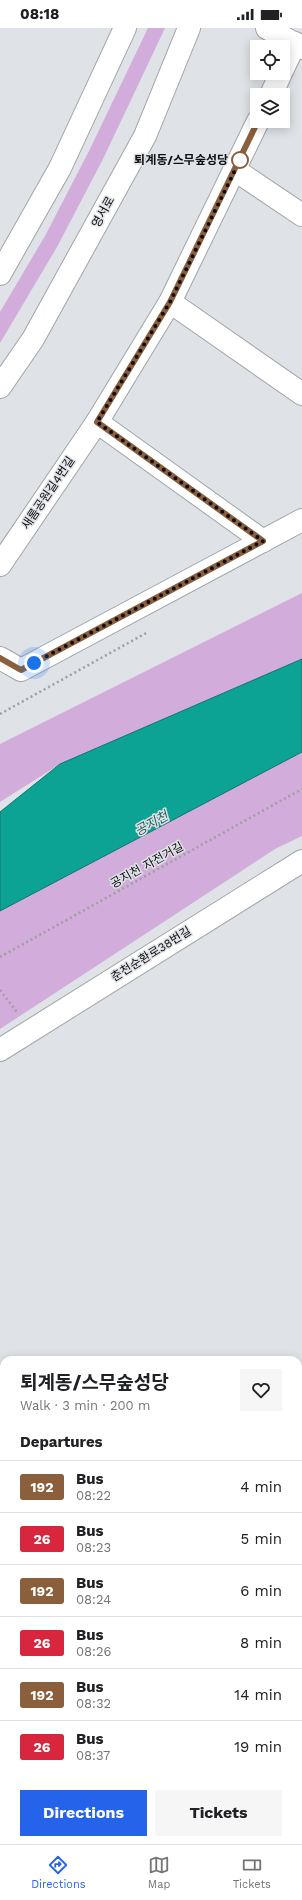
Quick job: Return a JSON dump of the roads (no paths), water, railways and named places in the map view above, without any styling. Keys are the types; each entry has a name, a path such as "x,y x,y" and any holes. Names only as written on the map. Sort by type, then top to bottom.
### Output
{"street":[{"path":"0,274 60,168 125,28"},
{"name":"영서로","path":"0,387 33,339 145,136 189,28"},
{"path":"268,28 298,46 290,58"},
{"name":"새롬공원길4번길","path":"0,564 97,422 170,302 255,128"},
{"path":"235,170 302,215"},
{"path":"170,302 302,394"},
{"path":"97,422 263,541"},
{"path":"0,658 21,670 302,520"},
{"name":"춘천순환로38번길","path":"0,1050 302,860"}],"water":[{"name":"공지천","path":"302,659 302,752 0,911 0,812 60,764"}],"place":[{"name":"퇴계동/스무숲성당","path":"240,160"}]}
